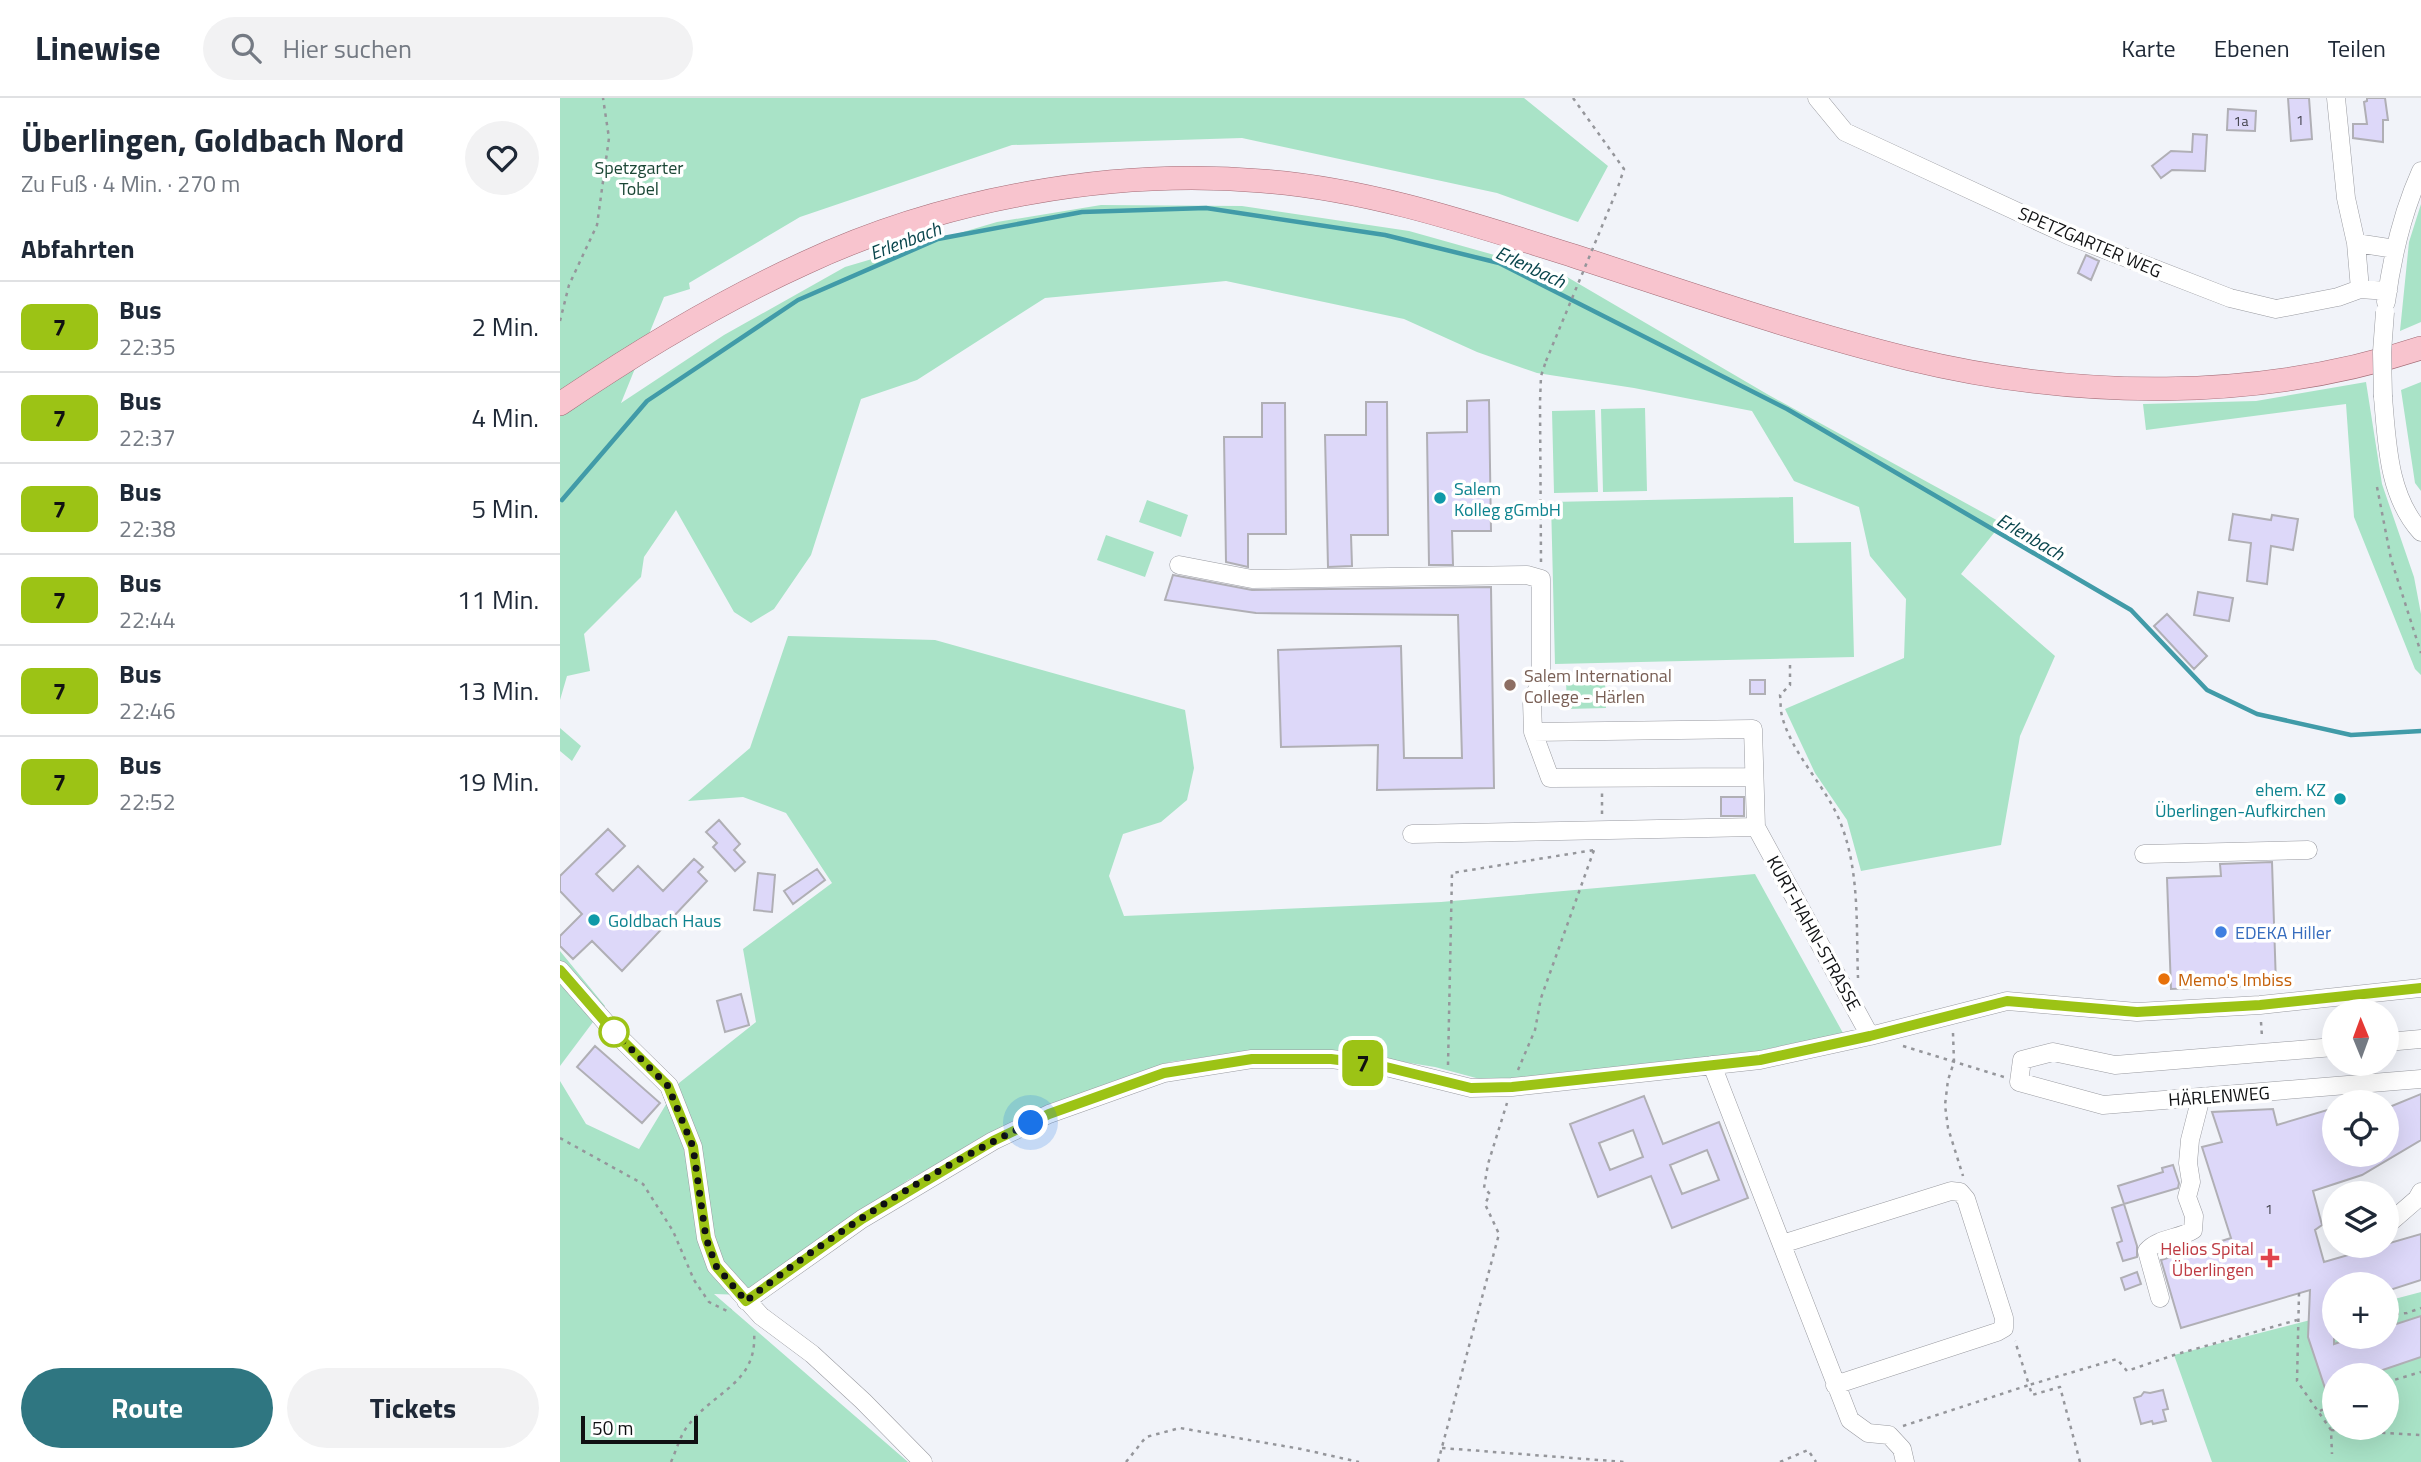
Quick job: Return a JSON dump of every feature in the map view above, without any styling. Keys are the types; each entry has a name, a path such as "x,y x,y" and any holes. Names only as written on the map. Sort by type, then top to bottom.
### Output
{"main road":[{"path":"560,404 674,330 738,295 808,261 874,235 998,200 1074,187 1202,177 1317,188 1448,216 1837,340 1911,359 2021,380 2128,388 2224,385 2318,374 2421,348"}],"street":[{"name":"SPETZGARTER WEG","path":"1817,98 1845,132 2070,236 2231,298 2276,309 2339,297 2360,289 2388,291"},
{"path":"2336,98 2346,198 2356,243 2360,289"},
{"path":"2421,171 2409,200 2395,249 2382,352 2388,451 2395,485 2405,510 2421,532"},
{"path":"2356,243 2395,249"},
{"path":"1179,565 1252,579 1527,575 1541,579 1541,681 1532,701 1533,732 1549,778 1754,777"},
{"name":"KURT-HAHN-STRASSE","path":"1533,732 1753,729 1756,827 1870,1036"},
{"path":"1412,834 1756,827"},
{"path":"2144,854 2308,850"},
{"path":"560,970 614,1032 668,1086 693,1147 706,1238 716,1266 761,1316 812,1354 923,1462"},
{"path":"746,1301 862,1219 993,1141 1049,1114 1164,1073 1252,1059 1331,1059 1378,1065 1471,1088 1512,1087 1760,1060 1870,1036 2007,1001 2137,1012 2260,1005 2421,988"},
{"path":"2399,1041 2421,1039"},
{"path":"2020,1082 2022,1060 2053,1052 2115,1065 2322,1048"},
{"path":"1712,1065 1850,1420 1868,1433 1889,1435 1902,1449 1905,1462"},
{"name":"HÄRLENWEG","path":"2020,1082 2103,1105 2421,1079"},
{"path":"2160,1298 2147,1251 2153,1244 2193,1230 2194,1216 2187,1197 2191,1182 2188,1163 2190,1140 2201,1097"},
{"path":"1782,1244 1951,1191 1960,1192 1966,1199 2004,1318 2004,1328 1835,1385"},
{"path":"2399,1212 2417,1199 2421,1192"}],"path":[{"path":"560,321 569,285 597,225 609,138 604,98"},
{"path":"1541,579 1541,376 1624,169 1573,98"},
{"path":"2377,485 2391,559 2421,653"},
{"path":"1790,665 1790,685 1780,695 1782,716 1800,756 1841,823 1852,858 1859,992 1853,1004"},
{"path":"1438,1462 1499,1234 1485,1205 1490,1194 1484,1188 1488,1164 1512,1087 1535,1030 1541,998 1602,830 1602,778"},
{"path":"1447,1083 1452,873 1594,850"},
{"path":"1953,1033 1954,1062 1948,1080 1945,1105 1948,1128 1964,1179 1960,1192"},
{"path":"1903,1046 2020,1082"},
{"path":"560,1138 643,1184 673,1231 694,1280 709,1302 727,1311 746,1301 754,1328 755,1348 749,1368 687,1427 671,1462"},
{"path":"2299,1293 2297,1381 2322,1414"},
{"path":"2399,1314 2421,1308"},
{"path":"1889,1435 1895,1429 2117,1359 2127,1371 2297,1320"},
{"path":"2004,1328 2013,1335 2032,1395 2060,1387"},
{"path":"2399,1378 2421,1372"},
{"path":"2057,1377 2080,1462"},
{"path":"1126,1462 1146,1437 1180,1428 1359,1462"},
{"path":"2399,1434 2421,1435"},
{"path":"2331,1440 2332,1454"},
{"path":"1441,1448 1625,1462"},
{"path":"1780,1462 1808,1450 1816,1462"}],"green space":[{"name":"Spetzgarter Tobel","path":"560,98 1524,98 1608,166 1578,222 1497,193 1242,138 1012,145 800,217 689,283 690,289 664,297 621,403 724,335 845,267 997,222 1101,205 1242,206 1409,231 1562,274 1767,394 2002,523 1961,574 2055,656 2020,736 2001,845 1861,871 1847,820 1815,773 1785,709 1904,658 1906,599 1870,556 1859,507 1794,481 1752,411 1634,388 1537,373 1477,352 1404,319 1226,281 1045,298 917,380 861,399 811,555 774,609 751,623 734,612 676,510 644,557 641,577 584,634 590,671 567,676 560,700"},
{"path":"2421,204 2421,322 2400,331 2409,242"},
{"path":"2366,382 2382,484 2414,577 2421,614 2421,675 2415,669 2354,517 2346,404 2146,430 2143,404 2256,401"},
{"path":"2421,382 2421,491 2415,483 2401,390"},
{"path":"1645,408 1647,491 1603,492 1601,409"},
{"path":"1595,410 1598,492 1554,493 1552,411"},
{"path":"1793,497 1794,543 1851,542 1854,657 1555,664 1551,502"},
{"path":"1147,500 1188,515 1181,537 1139,522"},
{"path":"1106,535 1154,552 1145,577 1097,560"},
{"path":"788,636 935,640 1185,710 1194,768 1187,800 1161,822 1123,834 1109,876 1124,916 1441,902 1755,874 1843,1033 1744,1054 1491,1082 1435,1067 1327,1050 1255,1050 1170,1062 1026,1116 908,1180 743,1295 714,1294 908,1462 560,1462 560,1081 586,1124 639,1149 679,1083 756,1022 743,949 832,883 786,813 743,797 688,801 750,748"},
{"path":"1566,680 1605,680 1606,708 1567,709"},
{"path":"560,728 581,746 572,761 560,751"},
{"path":"560,951 605,1006 560,1066"},
{"path":"2421,1292 2421,1462 2212,1462 2174,1355 2322,1317 2322,1349 2399,1349 2399,1298"}],"building":[{"path":"2288,98 2309,98 2312,139 2291,141"},
{"path":"2367,98 2385,98 2388,120 2383,120 2383,142 2353,138 2353,124 2367,124 2364,102"},
{"path":"2228,109 2256,111 2255,131 2227,130"},
{"path":"2193,134 2207,135 2205,171 2172,170 2161,178 2152,166 2171,151 2192,152"},
{"path":"2086,255 2099,261 2091,280 2078,273"},
{"path":"1489,400 1491,531 1452,531 1453,565 1429,565 1427,433 1467,432 1467,401"},
{"path":"1366,402 1387,402 1388,535 1351,535 1352,566 1328,567 1325,435 1366,435"},
{"path":"1262,403 1285,403 1286,534 1248,534 1248,567 1226,562 1224,437 1262,437"},
{"path":"2233,514 2271,520 2272,515 2298,519 2293,550 2271,546 2267,584 2247,581 2251,543 2229,540"},
{"path":"1173,575 1252,590 1491,587 1494,788 1377,790 1378,745 1281,747 1278,650 1401,646 1404,758 1462,758 1458,615 1256,613 1165,600"},
{"path":"2198,592 2233,598 2229,621 2194,615"},
{"path":"2167,614 2207,656 2194,669 2154,626"},
{"path":"1750,680 1765,680 1765,694 1750,694"},
{"path":"1721,797 1744,797 1744,816 1721,816"},
{"path":"719,820 740,844 734,850 745,862 735,871 713,847 717,843 706,832"},
{"path":"608,829 625,846 596,874 613,891 638,866 663,891 694,859 703,867 698,872 707,881 622,971 592,941 573,959 560,946 560,936 582,914 560,891 560,876"},
{"name":"EDEKA Hiller","path":"2272,862 2276,985 2171,989 2167,878 2221,876 2220,864"},
{"path":"817,869 825,880 793,904 784,891"},
{"path":"758,873 775,875 772,912 754,910"},
{"path":"741,994 749,1025 725,1032 717,1001"},
{"path":"595,1046 660,1103 642,1123 577,1067"},
{"path":"2421,1094 2421,1140 2399,1153 2399,1103"},
{"path":"1644,1096 1663,1144 1719,1122 1748,1198 1672,1228 1651,1176 1598,1197 1570,1124","holes":["1633,1130 1643,1157 1610,1170 1599,1143","1707,1150 1719,1180 1682,1194 1670,1165"]},
{"path":"2273,1109 2277,1125 2322,1112 2322,1167 2375,1167 2344,1181 2322,1181 2322,1188 2313,1191 2322,1225 2315,1230 2324,1262 2338,1258 2399,1258 2399,1240 2421,1234 2421,1280 2399,1287 2399,1272 2322,1272 2322,1349 2399,1349 2399,1323 2421,1316 2421,1357 2399,1364 2322,1363 2322,1379 2308,1337 2310,1290 2181,1328 2161,1260 2231,1238 2202,1147 2222,1142 2212,1112"},
{"path":"2173,1165 2178,1188 2124,1204 2118,1186 2163,1172 2162,1168"},
{"path":"2124,1204 2137,1246 2137,1257 2123,1261 2117,1243 2122,1241 2112,1208"},
{"path":"2137,1272 2141,1284 2125,1290 2121,1278"},
{"path":"2163,1390 2168,1409 2163,1410 2166,1421 2141,1424 2134,1398 2144,1392"}],"waterway":[{"name":"Erlenbach","path":"562,500 647,401 798,300 938,239 1082,212 1206,208 1385,235 1499,263 1787,409 2131,610 2207,690 2257,714 2351,735 2421,731"}],"bus line":[{"name":"7","path":"560,970 614,1032 668,1086 693,1147 706,1238 716,1266 746,1301 862,1219 993,1141 1049,1114 1164,1073 1252,1059 1331,1059 1378,1065 1471,1088 1512,1087 1760,1060 1870,1036 2007,1001 2137,1012 2260,1005 2421,988"}],"place":[{"name":"Salem Kolleg gGmbH","path":"1440,498"},
{"name":"Salem International College - Härlen","path":"1510,685"},
{"name":"ehem. KZ Überlingen-Aufkirchen","path":"2340,799"},
{"name":"Goldbach Haus","path":"594,920"},
{"name":"EDEKA Hiller","path":"2221,932"},
{"name":"Memo's Imbiss","path":"2164,979"},
{"name":"Helios Spital Überlingen","path":"2270,1258"}],"route":[{"path":"614,1032 668,1086 693,1147 706,1238 716,1266 746,1301 862,1219 993,1141 1031,1123"}]}
